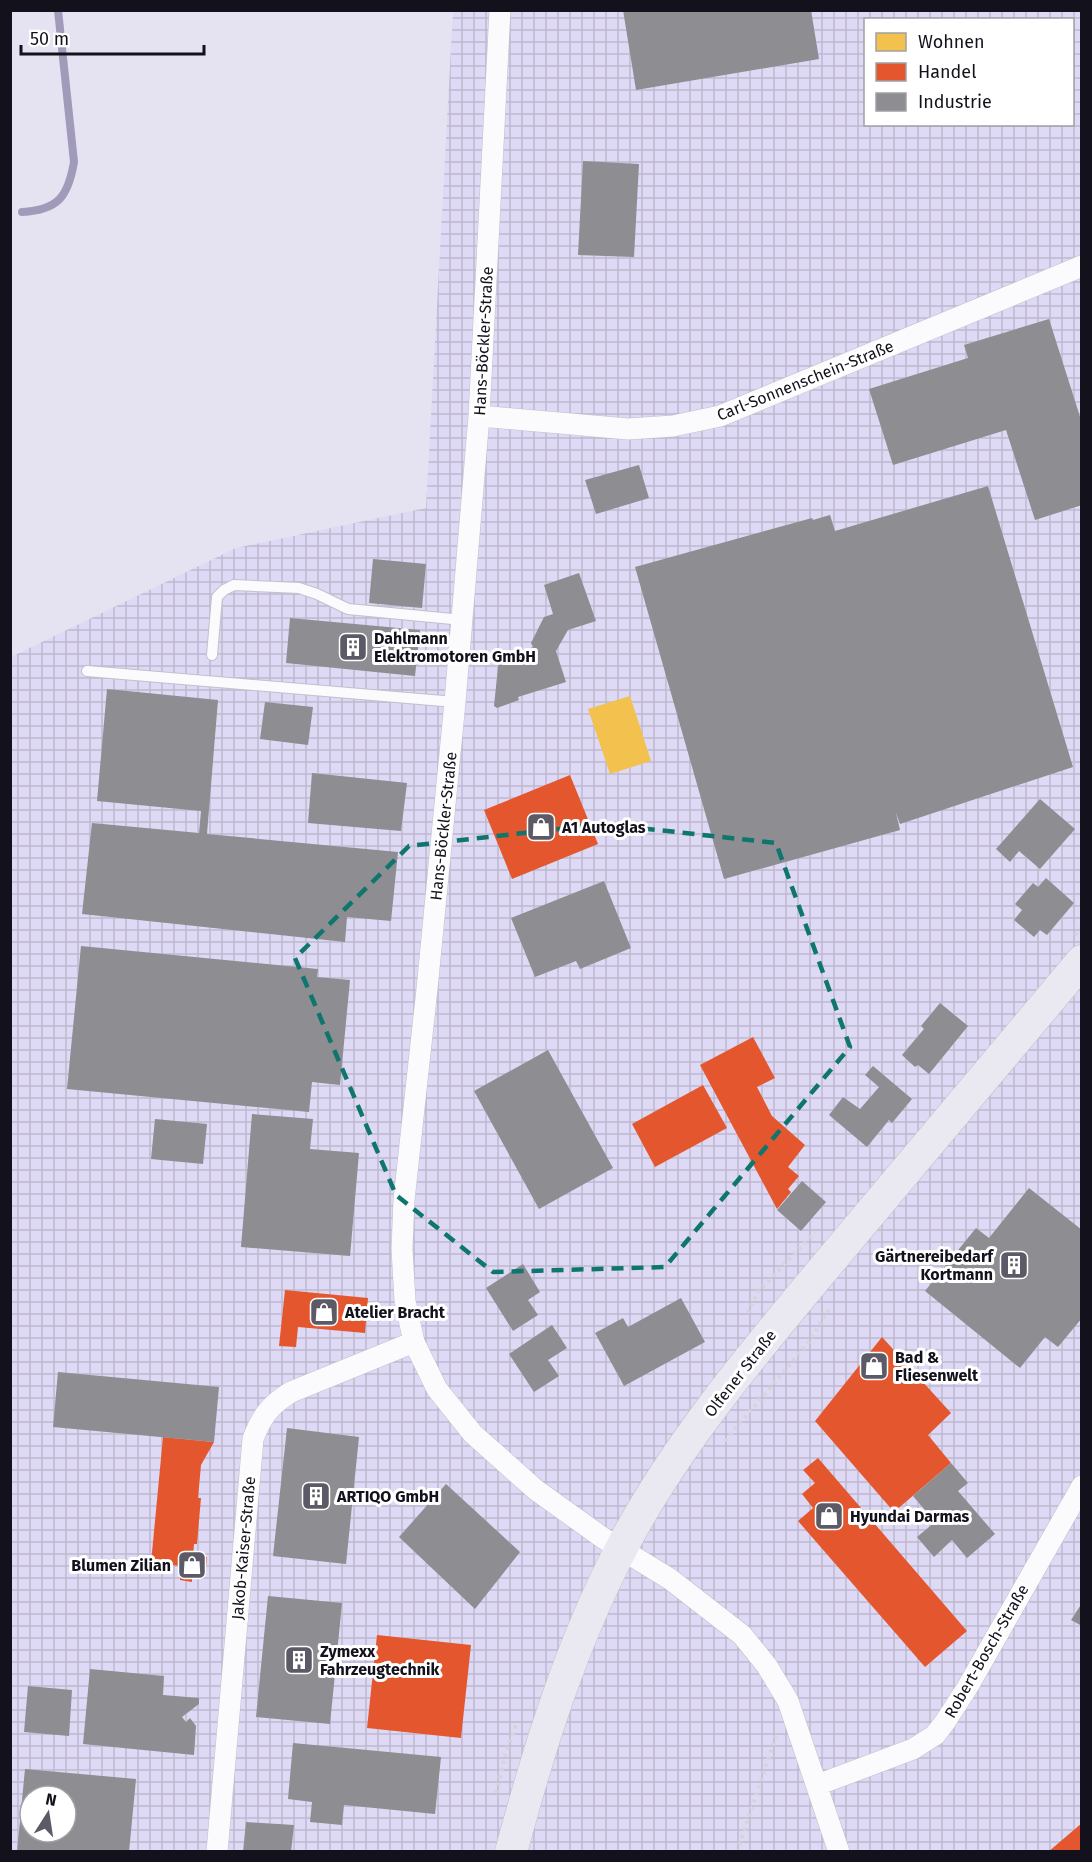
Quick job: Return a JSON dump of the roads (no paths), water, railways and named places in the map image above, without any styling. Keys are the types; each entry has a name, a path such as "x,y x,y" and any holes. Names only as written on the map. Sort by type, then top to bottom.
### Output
{"main road":[{"name":"Olfener Straße","path":"511,1851 536,1759 576,1647 621,1549 659,1484 687,1442 783,1317 1082,960"}],"street":[{"name":"Hans-Böckler-Straße","path":"500,10 479,416 463,620 404,1200 402,1249 405,1301 414,1342 437,1389 473,1434 536,1490 621,1549 670,1579 742,1635 767,1666 788,1701 839,1851"},
{"name":"Carl-Sonnenschein-Straße","path":"479,416 627,429 673,426 720,416 1082,266"},
{"name":"Jakob-Kaiser-Straße","path":"217,1851 253,1439 259,1423 274,1402 291,1392 414,1342"},
{"name":"Robert-Bosch-Straße","path":"817,1785 913,1749 935,1735 967,1688 1082,1486"}],"lane":[{"path":"212,655 217,597 234,585 299,588 348,609 463,620"},
{"path":"87,671 455,702"}],"waterway":[{"path":"22,212 53,205 64,193 72,174 74,162 58,10"}],"place":[{"name":"Dahlmann Elektromotoren GmbH","path":"353,647"},
{"name":"A1 Autoglas","path":"541,827"},
{"name":"Gärtnereibedarf Kortmann","path":"1014,1265"},
{"name":"Atelier Bracht","path":"324,1312"},
{"name":"Bad & Fliesenwelt","path":"874,1366"},
{"name":"ARTIQO GmbH","path":"316,1496"},
{"name":"Hyundai Darmas","path":"829,1516"},
{"name":"Blumen Zilian","path":"192,1565"},
{"name":"Zymexx Fahrzeugtechnik","path":"299,1660"}]}
